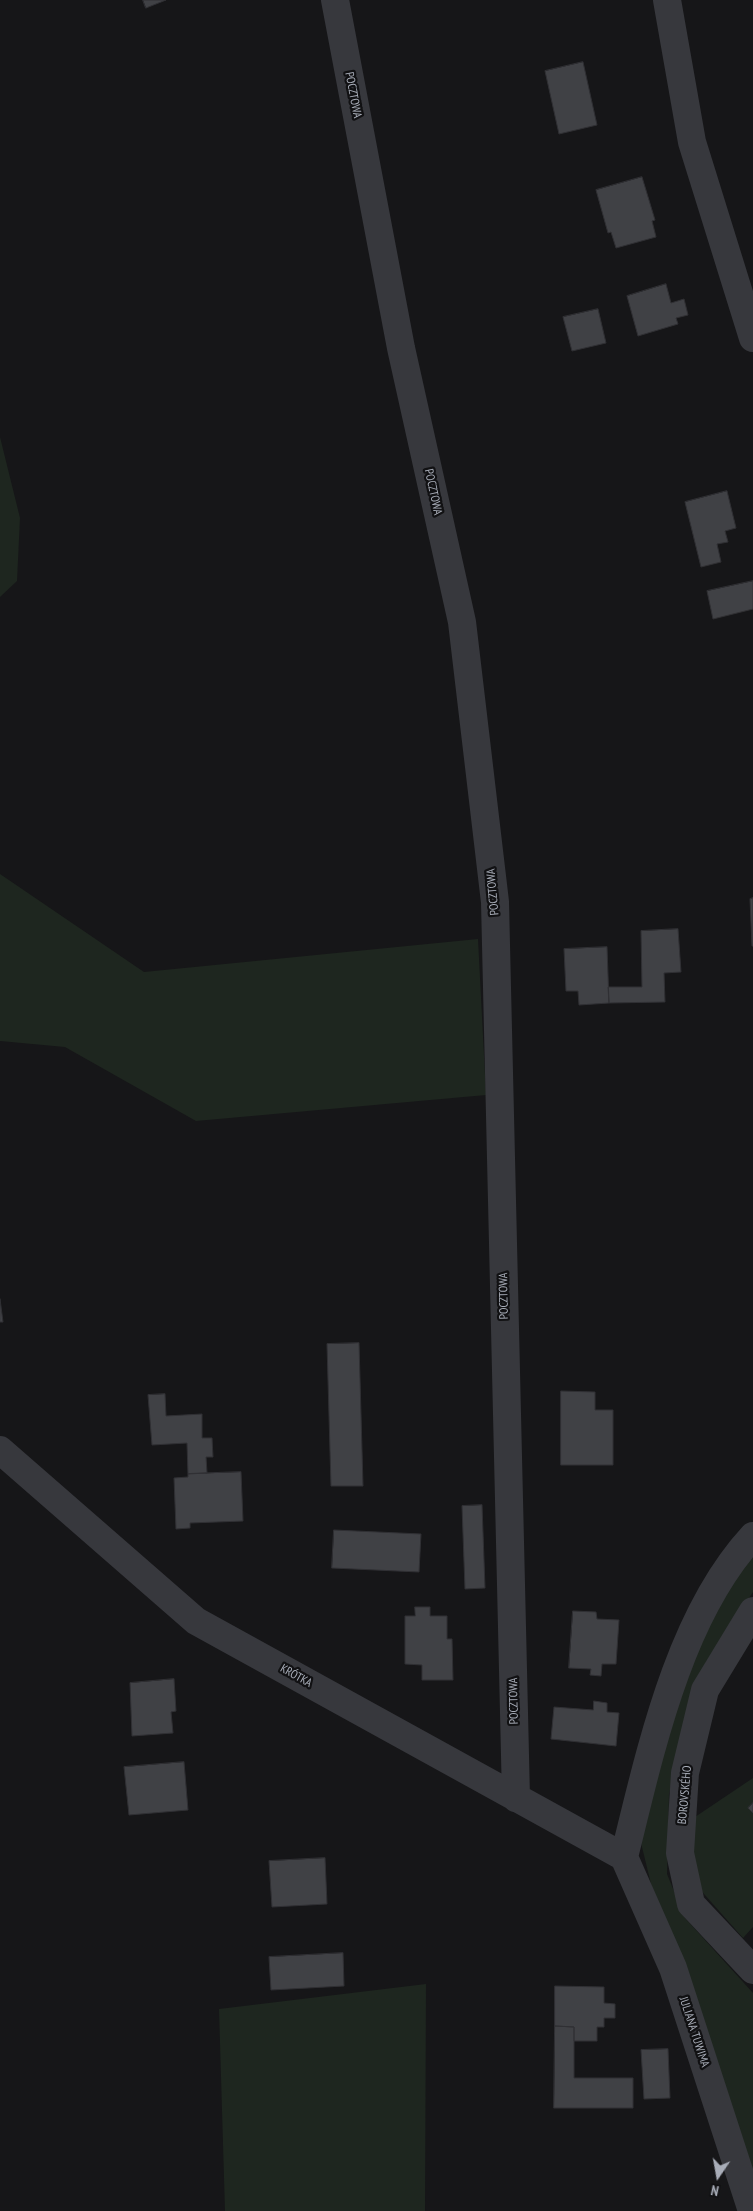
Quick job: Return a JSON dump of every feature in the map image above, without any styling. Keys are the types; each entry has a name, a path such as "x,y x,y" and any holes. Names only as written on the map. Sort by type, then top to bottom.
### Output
{"street":[{"name":"POCZTOWA","path":"335,0 401,348 462,622 495,902 516,1798"},
{"path":"667,0 692,142 753,338"},
{"name":"KRÓTKA","path":"0,1450 196,1621 624,1857"},
{"path":"624,1857 655,1733 686,1645 715,1588 753,1536"},
{"name":"BOROVSKÉHO","path":"753,1610 705,1690 685,1773 680,1853 691,1904 753,1970"},
{"name":"JULIANA TUWIMA","path":"624,1857 674,1968 752,2211"}],"shaded area":[{"path":"0,437 20,518 17,581 0,597"},
{"path":"0,874 144,972 478,939 486,1095 196,1121 65,1047 0,1041"},
{"path":"753,1555 753,1592 706,1662 691,1704 669,1794 667,1874 685,1918 753,1993 753,2177 654,1896 641,1843 660,1746 692,1652 722,1597"},
{"path":"753,1778 753,1803 748,1808 753,1813 753,1927 743,1938 689,1877 692,1819"},
{"path":"426,1984 425,2211 225,2211 219,2009"}],"building":[{"path":"143,0 166,0 146,8"},
{"path":"583,62 597,125 559,134 545,71"},
{"path":"642,177 655,220 652,221 656,237 616,248 611,232 608,233 596,190"},
{"path":"666,284 671,303 684,299 688,315 676,318 678,324 638,336 627,296"},
{"path":"598,309 606,343 572,351 563,317"},
{"path":"727,491 736,528 725,531 728,542 717,544 721,562 701,567 685,502"},
{"path":"753,581 753,609 713,619 707,591"},
{"path":"753,898 753,946 752,946 750,899"},
{"path":"678,929 681,972 664,973 665,1002 609,1003 608,987 642,987 641,931"},
{"path":"607,947 609,1003 579,1005 578,991 566,991 564,949"},
{"path":"0,1299 3,1322 0,1322"},
{"path":"359,1343 363,1486 331,1486 327,1344"},
{"path":"561,1391 595,1392 595,1410 613,1410 613,1465 561,1465"},
{"path":"165,1394 166,1416 202,1414 202,1438 212,1438 213,1457 206,1457 207,1473 188,1474 187,1443 152,1445 148,1395"},
{"path":"241,1472 243,1521 190,1523 190,1528 176,1529 174,1478 188,1477 188,1474"},
{"path":"482,1505 485,1588 465,1589 462,1506"},
{"path":"334,1530 421,1534 419,1572 332,1568"},
{"path":"415,1607 430,1607 430,1616 447,1616 447,1639 452,1639 453,1680 422,1680 422,1665 405,1664 405,1616 415,1616"},
{"path":"573,1611 596,1612 597,1619 619,1620 616,1664 602,1664 601,1676 590,1675 591,1669 569,1668"},
{"path":"174,1679 176,1711 171,1712 173,1733 132,1736 130,1683"},
{"path":"594,1701 607,1703 607,1712 619,1713 616,1746 551,1739 554,1707 593,1710"},
{"path":"184,1762 188,1810 129,1815 124,1767"},
{"path":"753,1803 753,1813 748,1808"},
{"path":"325,1858 327,1904 272,1907 269,1861"},
{"path":"343,1953 344,1986 271,1990 269,1957"},
{"path":"555,1986 604,1987 604,2003 615,2004 615,2018 604,2018 604,2027 597,2027 597,2041 574,2041 574,2027 555,2026"},
{"path":"555,2026 574,2027 574,2078 633,2078 633,2108 554,2108"},
{"path":"668,2049 670,2098 644,2099 641,2050"}]}
